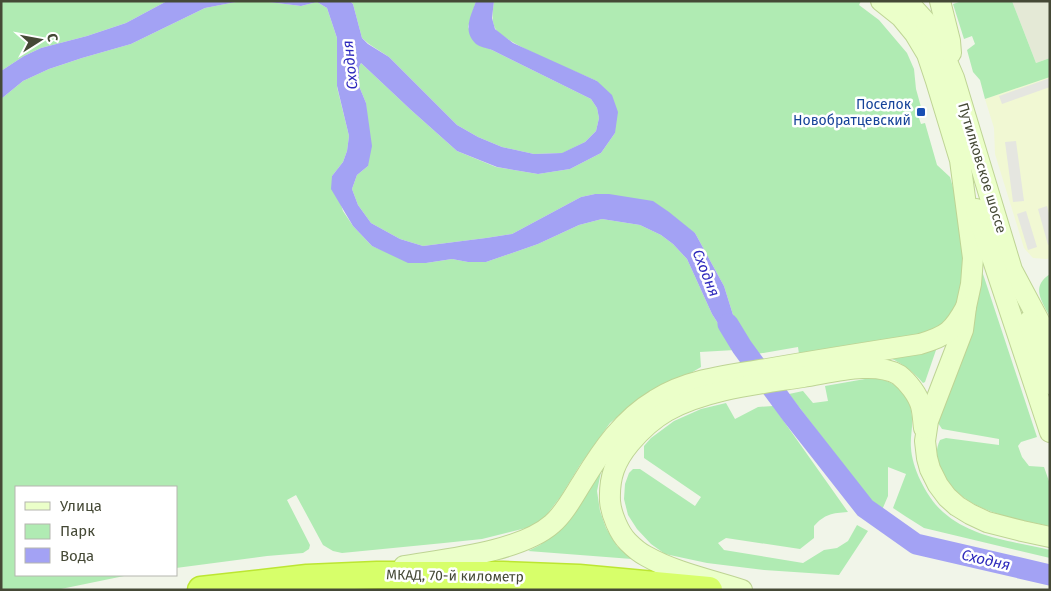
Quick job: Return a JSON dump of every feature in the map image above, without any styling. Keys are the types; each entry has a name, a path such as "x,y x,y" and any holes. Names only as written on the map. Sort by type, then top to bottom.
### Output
{"highway":[{"name":"МКАД, 70-й километр","path":"201,590 307,578 377,575 503,575 579,578 709,590"}],"main road":[{"name":"Путилковское шоссе","path":"881,1 901,17 915,34 926,54 936,81 960,160 973,258 971,284 963,330 928,421 925,441 930,469 947,497 970,514 987,522 1050,537"},
{"name":"Путилковское шоссе","path":"907,1 927,23 935,36 954,78 1012,270 1050,339"},
{"path":"940,1 950,41 954,78"},
{"path":"960,160 1014,329 1050,432"},
{"path":"1012,270 1050,384"},
{"path":"334,577 483,553 536,536 553,524 568,505 604,448 626,422 655,400 685,385 735,382 920,344 948,333 958,322 966,306"},
{"path":"794,371 872,367 899,375 917,396 921,407 925,441"},
{"path":"735,382 711,394 691,400 667,411 641,430 623,451 613,470 609,488 616,524 628,542 645,555 666,566 742,590"}],"shaded area":[{"path":"1012,1 1050,1 1050,58 1036,63"},
{"path":"1050,77 1050,258 1047,259 1033,258 1024,248 995,154 994,128 985,99"},
{"path":"1050,78 1050,87 1002,104 999,96"},
{"path":"1016,141 1024,201 1013,202 1005,142"},
{"path":"1047,206 1050,217 1050,244 1048,245 1038,209"},
{"path":"1026,211 1037,247 1028,250 1017,214"}],"green space":[{"path":"1,1 167,1 126,23 41,48 24,56 1,71"},
{"path":"241,1 261,1 301,6 317,2 327,8 337,38 337,87 349,136 343,162 332,176 343,211 353,226 372,246 426,263 452,259 468,262 486,262 538,244 579,225 602,219 640,225 661,235 673,244 687,259 712,314 735,350 700,352 701,367 679,380 653,391 631,405 610,423 545,517 530,527 482,539 342,553 333,551 323,545 296,495 287,500 310,545 309,549 303,553 178,568 178,486 15,486 15,576 124,576 56,590 1,590 1,99 23,81 49,69 131,44 205,8"},
{"path":"350,1 476,1 468,27 477,44 591,99 597,108 599,118 596,131 585,142 563,153 534,154 502,147 478,137 457,125 389,57 362,38 353,4"},
{"path":"494,1 861,1 859,5 879,20 907,53 914,69 916,89 921,107 916,109 921,124 925,123 937,165 950,177 960,212 965,251 961,290 954,312 936,333 799,354 798,347 757,354 734,318 724,286 695,233 595,194 581,197 512,234 486,238 423,246 400,239 371,223 358,205 352,189 357,175 368,166 366,103 359,86 359,67 361,63 457,151 496,167 538,174 570,169 601,153 615,133 597,81 525,49 500,34 493,22"},
{"path":"962,1 1012,1 1036,63 1050,58 1050,77 985,99 980,80 973,72 967,50 975,44 972,36 964,39 953,4"},
{"path":"982,271 1037,437 1021,442 1018,446 1022,457 1029,466 1044,467 1050,484 1050,526 1003,516 973,503 949,483 938,462 938,444 940,440 946,438 999,445 999,439 942,429 937,417 978,301"},
{"path":"1050,274 1050,317 1041,300 1039,287"},
{"path":"936,350 923,383 908,368 890,358 923,353"},
{"path":"865,379 880,379 890,383 904,394 910,404 912,417 911,444 914,464 926,491 943,512 954,521 980,533 1050,550 1050,558 924,528 893,508 906,474 888,467 888,496 882,510 868,497 789,394 803,391 813,403 828,401 825,386"},
{"path":"726,403 735,419 758,407 773,406 848,512 833,514 822,519 814,526 814,538 800,549 726,538 718,543 724,550 803,563 824,550 837,548 848,541 857,525 868,531 839,575 764,570 707,563 665,554 651,544 637,529 628,515 624,499 625,484 629,473 633,469 640,469 695,506 701,497 644,458 644,446 651,438 674,421 701,409"},
{"path":"599,472 601,472 597,491 600,511 606,528 617,546 632,559 528,551 540,545 554,534"}],"water":[{"path":"167,1 241,1 205,8 131,44 49,69 23,81 1,99 1,71 24,56 41,48 126,23"},
{"path":"261,1 350,1 353,4 362,38 389,57 457,125 478,137 502,147 534,154 562,153 585,142 596,131 599,118 597,108 591,99 476,44 472,39 469,34 469,23 476,1 494,1 492,18 495,29 513,43 597,81 612,95 618,112 615,133 601,153 570,169 538,174 497,167 457,151 361,63 359,67 359,86 366,103 372,146 368,166 357,175 352,189 358,205 371,223 400,239 423,246 512,234 581,197 595,194 609,194 653,201 695,233 724,286 734,318 750,344 735,350 712,314 687,259 673,244 661,235 640,225 602,219 579,225 538,244 486,262 468,262 452,259 426,263 408,263 372,246 353,226 331,189 332,176 343,162 349,136 337,86 337,38 327,8 317,2 301,6"}],"waterway":[{"name":"Сходня","path":"728,324 742,347 792,415 865,508 916,544 1050,575"}],"place":[{"name":"Поселок Новобратцевский","path":"921,112"}]}
